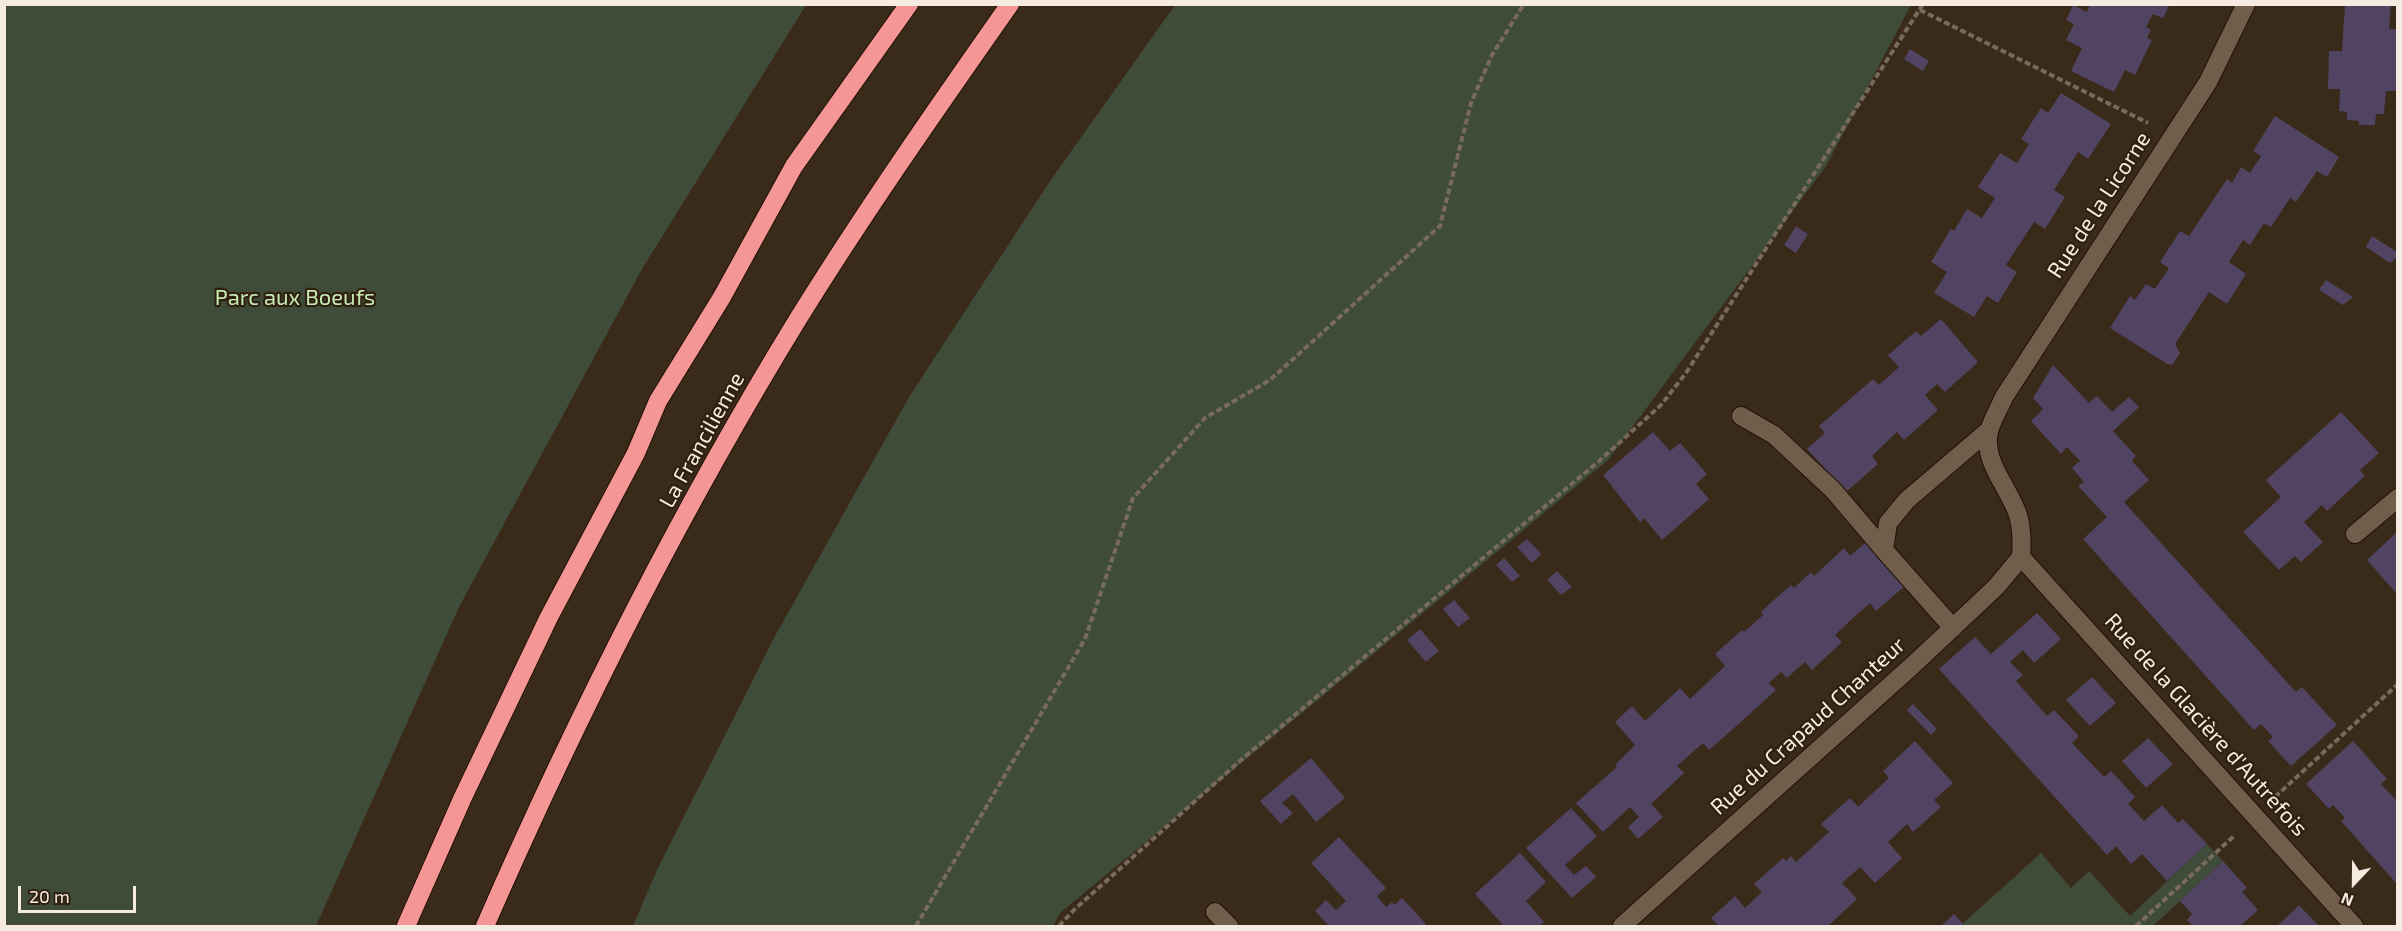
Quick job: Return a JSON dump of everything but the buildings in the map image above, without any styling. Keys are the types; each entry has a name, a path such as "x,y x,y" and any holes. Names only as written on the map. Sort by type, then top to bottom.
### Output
{"highway":[{"path":"406,927 463,797 549,617 636,453 658,401 722,297 794,166 909,4"},
{"name":"La Francilienne","path":"485,927 524,837 617,644 708,475 798,320 906,150 1010,4"}],"street":[{"name":"Rue de la Licorne","path":"1989,430 2004,398 2208,82 2246,4"},
{"path":"1741,416 1774,435 1833,490 1953,628"},
{"path":"1884,549 1888,523 1907,500 1989,430"},
{"path":"1989,430 1991,460 2018,514 2022,537 2021,556"},
{"path":"2355,534 2397,498"},
{"name":"Rue du Crapaud Chanteur","path":"1622,927 1953,628 1996,587 2021,556"},
{"name":"Rue de la Glacière d'Autrefois","path":"2021,556 2354,927"},
{"path":"1215,912 1229,927"}],"path":[{"path":"916,927 1085,639 1133,498 1205,418 1270,380 1440,226 1472,104 1492,55 1524,4"},
{"path":"1059,927 1074,910 1242,759 1598,462 1661,405 1686,374 1923,4"},
{"path":"1920,10 2173,135"},
{"path":"2136,927 2397,684"}],"green space":[{"name":"Parc aux Boeufs","path":"5,4 806,5 642,269 459,607 316,926 5,926"},
{"path":"1175,5 1911,5 1826,166 1608,460 1060,913 1053,926 633,926 657,870 775,636 909,397 1050,181"},
{"path":"2207,844 2223,861 2153,926 1960,926 2041,853 2071,888 2089,871 2130,916"}]}
